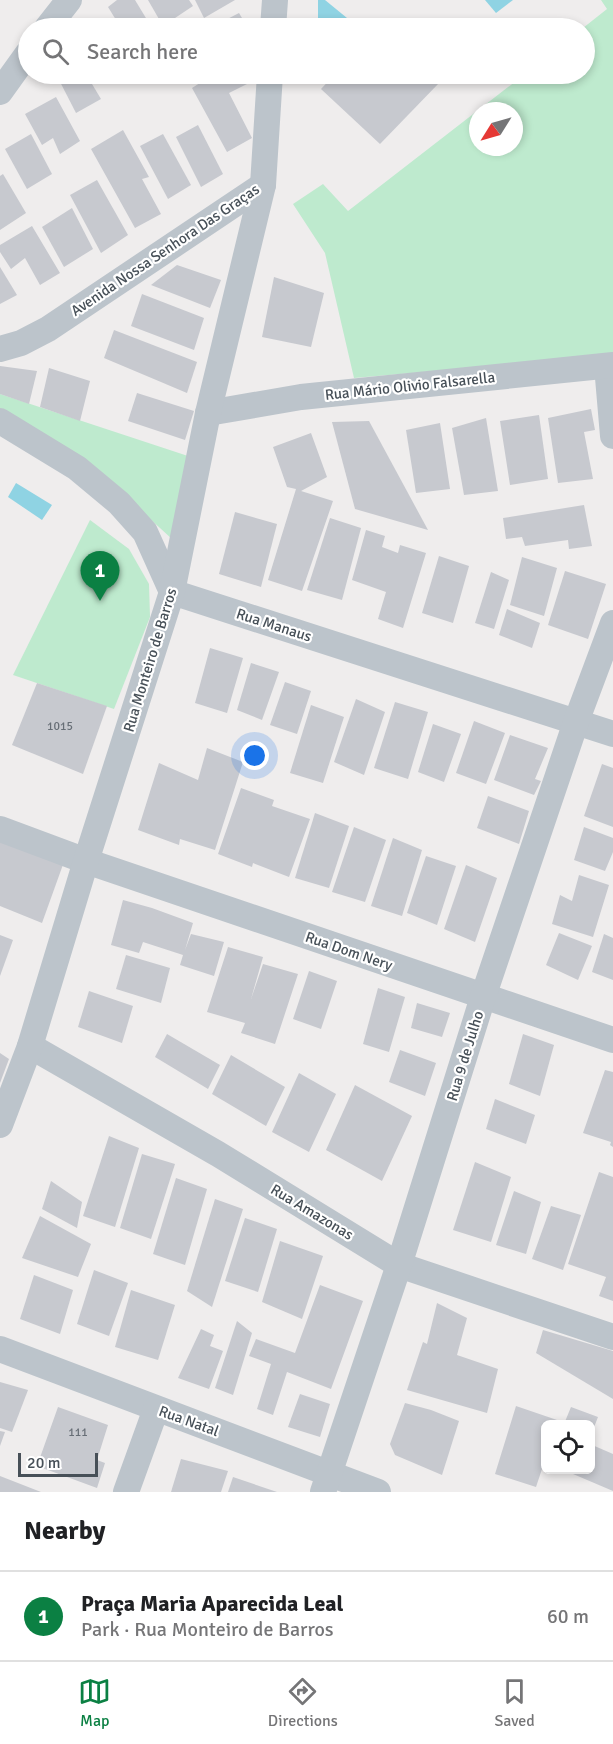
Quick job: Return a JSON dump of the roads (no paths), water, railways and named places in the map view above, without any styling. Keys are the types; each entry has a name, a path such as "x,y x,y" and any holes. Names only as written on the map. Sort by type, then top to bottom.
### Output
{"street":[{"path":"55,18 69,0"},
{"path":"274,18 275,0"},
{"path":"0,92 18,67"},
{"name":"Avenida Nossa Senhora Das Graças","path":"0,349 21,343 48,329 263,185 269,84"},
{"name":"Rua Monteiro de Barros","path":"0,1125 30,1046 172,592 208,413 263,185"},
{"path":"610,366 613,436"},
{"name":"Rua Mário Olivio Falsarella","path":"208,413 301,397 610,366"},
{"path":"0,422 77,468 119,503 145,532 172,592"},
{"name":"Rua Manaus","path":"172,592 613,734"},
{"name":"Rua 9 de Julho","path":"326,1483 399,1265 483,997 576,722 613,623"},
{"name":"Rua Dom Nery","path":"0,829 86,861 613,1040"},
{"name":"Rua Amazonas","path":"30,1046 218,1154 399,1265 613,1337"},
{"name":"Rua Natal","path":"0,1349 156,1409 326,1483 378,1492"},
{"path":"126,1492 156,1409"}],"water":[{"path":"318,0 325,0 347,18 318,18"},
{"path":"485,0 513,0 496,13"},
{"path":"16,483 52,505 42,520 8,497"}],"place":[{"name":"Praça Maria Aparecida Leal","path":"100,601"}]}
